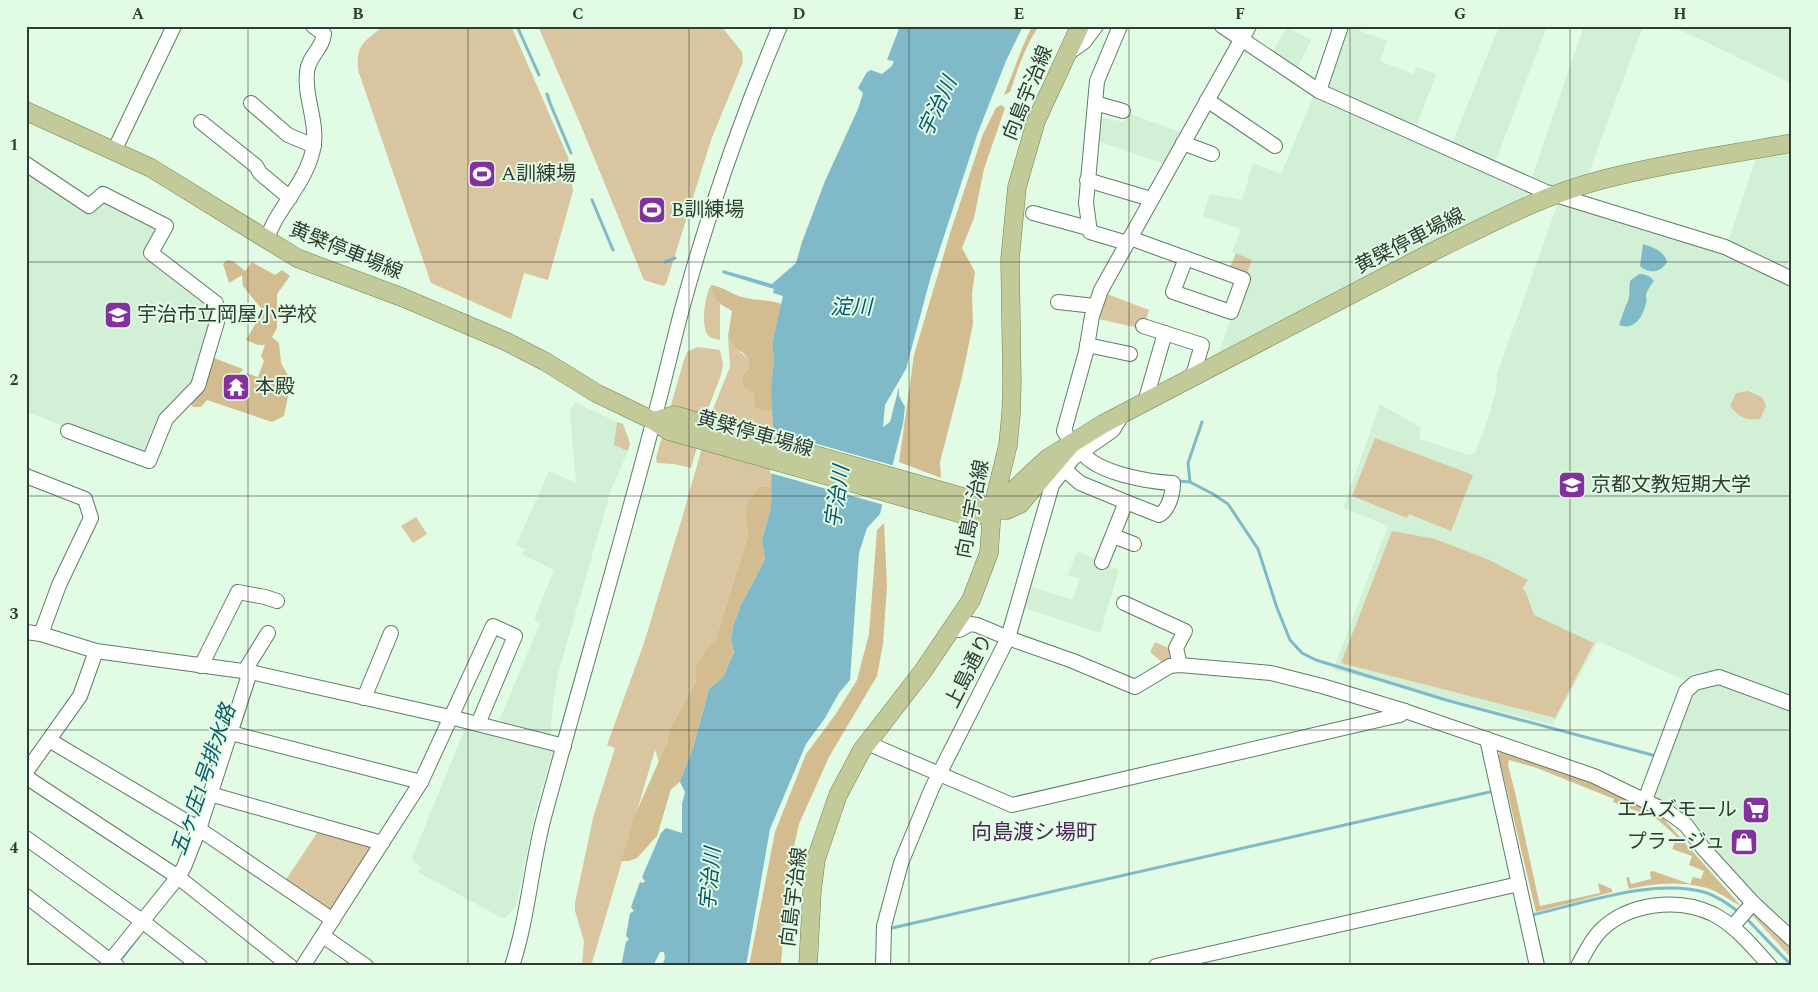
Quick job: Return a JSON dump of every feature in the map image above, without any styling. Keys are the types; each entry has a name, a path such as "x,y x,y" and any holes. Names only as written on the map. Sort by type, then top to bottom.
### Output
{"main road":[{"name":"向島宇治線","path":"808,966 812,891 816,859 838,795 850,770 867,743 923,671 970,600 989,553 980,510 1003,468 1008,445 1012,398 1010,259 1017,187 1036,120 1080,26"},
{"name":"黄檗停車場線","path":"26,111 151,168 266,240 304,261 404,298 505,341 546,362 596,393 663,422 674,415 980,510 1007,510 1020,504 1077,448 1122,415 1145,402 1436,250 1542,200 1596,182 1621,176 1792,143"},
{"name":"黄檗停車場線","path":"980,510 1025,480 1048,458 1077,448"},
{"path":"1003,468 1013,478 1025,480"}],"street":[{"path":"114,151 174,26"},
{"path":"266,240 275,220 302,179 314,146 306,72 309,62 323,41 324,34 313,26"},
{"path":"512,966 521,935 543,821 663,422 682,308 712,207 761,69 780,26"},
{"path":"1067,54 1084,42 1096,26"},
{"path":"1088,228 1087,180 1097,81 1120,26"},
{"path":"1222,26 1319,91 1546,192 1725,247 1792,279"},
{"path":"1064,469 1080,483 1159,515 1164,512 1173,492 1173,483 1154,482 1105,468 1086,457 1064,431 1091,346 1095,306 1101,290 1132,240 1151,199 1187,144 1245,41 1249,26"},
{"path":"1319,91 1342,26"},
{"path":"251,103 288,135 314,146"},
{"path":"1095,103 1123,111"},
{"path":"1210,103 1275,146"},
{"path":"201,122 256,166 260,173 290,198"},
{"path":"1187,144 1212,154"},
{"path":"26,164 89,206 103,194 166,226 151,254 216,303 217,322 198,386 166,419 149,460 68,431"},
{"path":"1087,180 1151,199"},
{"path":"1033,212 1088,228 1090,232 1132,240 1186,258 1244,279 1231,312 1173,292 1186,258"},
{"path":"1058,302 1095,306"},
{"path":"1143,326 1202,346 1192,378"},
{"path":"1145,402 1165,333"},
{"path":"1091,346 1130,354"},
{"name":"上島通り","path":"883,966 884,926 901,863 940,773 1008,638 1052,485 1073,458 1077,448"},
{"path":"26,476 86,499 91,518 59,584 41,634"},
{"path":"1102,562 1126,502"},
{"path":"1113,536 1134,544"},
{"path":"201,666 238,592 277,601"},
{"path":"1124,603 1185,631 1176,648 1180,665"},
{"path":"953,626 958,630 970,624 977,625 1073,661 1135,687 1170,666 1180,665 1272,673 1405,711 1594,776 1668,812 1686,825 1703,848 1743,914 1770,966"},
{"path":"303,966 421,782 493,626 516,636 478,724"},
{"path":"26,632 41,634 96,651 247,672 450,717 564,746"},
{"path":"26,896 114,963 181,880 184,867 202,831 235,734 247,672 268,633"},
{"path":"364,698 391,633"},
{"path":"26,772 80,696 96,651"},
{"path":"1645,800 1686,691 1695,683 1719,677 1792,704"},
{"path":"867,743 1012,805 1400,716 1405,711"},
{"path":"235,734 421,782"},
{"path":"1487,739 1537,966"},
{"path":"50,740 202,831 333,920"},
{"path":"26,777 181,880 290,966"},
{"path":"214,795 382,843"},
{"path":"26,838 146,924 200,966"},
{"path":"1156,966 1519,884"},
{"path":"1578,966 1588,947 1601,930 1618,918 1636,910 1658,905 1678,904 1697,908 1713,915 1743,914 1792,939"},
{"path":"322,936 360,964"}],"shaded area":[{"name":"A訓練場","path":"383,26 511,26 568,157 573,191 548,280 524,273 511,319 431,283 358,70 358,54 360,49 366,40"},
{"name":"B訓練場","path":"538,26 721,26 742,52 743,62 711,140 666,284 663,286 644,280"},
{"path":"1032,26 1039,26 1026,50 1010,92 1004,95 1023,46"},
{"path":"1345,26 1361,26 1360,31 1387,41 1380,61 1413,74 1417,67 1436,74 1415,130 1328,91 1324,85"},
{"path":"1499,26 1547,26 1494,165 1451,146"},
{"path":"1584,26 1643,26 1588,175 1551,187 1531,180"},
{"path":"1669,26 1792,26 1792,84 1696,37"},
{"path":"1287,28 1311,40 1295,72 1270,56"},
{"path":"1314,95 1534,191 1530,195 1219,352 1252,260 1232,252 1241,229 1203,216 1210,194 1242,200 1253,163 1281,174"},
{"path":"1001,105 1005,108 984,169 974,218 962,248 975,272 972,294 973,324 962,377 940,462 941,478 899,462 914,355 951,230 983,134 996,108"},
{"path":"1128,113 1182,133 1165,164 1097,141 1099,117 1124,122"},
{"path":"1792,152 1792,251 1785,270 1727,245 1756,158"},
{"name":"宇治市立岡屋小学校","path":"26,166 90,211 102,198 159,226 149,247 211,307 210,324 193,384 150,448 143,454 26,412"},
{"name":"京都文教短期大学","path":"1558,203 1720,253 1792,286 1792,697 1716,670 1691,674 1686,681 1598,641 1553,725 1333,670 1388,526 1343,508 1380,404 1421,428 1419,439 1469,455 1475,453 1488,419 1496,390 1497,374"},
{"path":"1236,253 1252,260 1246,276 1229,270"},
{"path":"227,260 233,261 245,271 252,262 275,275 282,270 290,276 277,294 277,328 272,337 279,343 281,363 291,381 284,416 272,422 207,400 201,407 193,407 189,401 211,357 243,369 234,376 230,384 243,389 248,380 246,373 258,377 264,361 261,356 265,345 258,345 246,340 263,311 243,286 242,275 229,283 223,264"},
{"path":"711,285 720,305 720,340 709,336 705,326 705,303"},
{"path":"711,285 742,297 782,304 772,344 774,359 771,387 773,410 765,412 755,407 753,393 743,387 742,377 749,368 749,359 736,349 728,336 732,311 717,302"},
{"path":"1107,294 1149,310 1143,329 1099,319"},
{"path":"728,336 736,349 749,359 749,368 742,377 743,387 753,393 755,407 765,412 773,410 772,487 760,486 745,511 748,535 715,641 705,650 696,665 696,681 670,728 659,762 655,750 591,966 582,966 584,941 575,911 575,903 593,818 615,748 607,745 644,643 713,409 730,367"},
{"path":"697,347 720,350 723,365 691,468 657,463 656,458 683,363 687,352"},
{"path":"1748,391 1762,397 1766,406 1760,419 1743,417 1730,406 1736,393"},
{"path":"575,402 617,422 614,445 628,451 611,490 558,674 550,739 497,725 540,624 534,620 554,570 522,554 525,549 516,545 549,471 576,483 570,411"},
{"path":"617,422 623,424 630,443 628,451 614,445"},
{"path":"1375,438 1473,475 1451,531 1409,514 1407,518 1352,496"},
{"path":"760,486 772,487 771,507 762,541 765,559 741,605 733,626 731,639 734,651 723,677 709,689 693,748 680,782 671,789 657,836 637,858 621,861 635,815 666,745 670,728 696,681 696,665 705,650 715,641 748,535 745,511 747,503"},
{"path":"416,517 427,534 413,543 401,526"},
{"path":"884,523 887,586 883,644 877,676 829,757 799,824 788,874 781,964 749,966 775,832 806,754 835,715 857,680 869,634 877,530"},
{"path":"1392,531 1435,539 1487,559 1528,580 1522,589 1525,590 1534,615 1594,643 1555,718 1341,663"},
{"path":"1077,551 1119,570 1100,633 1022,607 1029,586 1072,600 1080,579 1068,575"},
{"path":"1155,642 1171,649 1169,656 1172,659 1164,664 1150,652"},
{"path":"1716,682 1792,711 1792,931 1649,798 1689,691"},
{"path":"467,724 553,750 535,813 516,906 504,919 418,872 421,867 413,862 412,858"},
{"path":"1500,747 1594,783 1663,818 1740,905 1711,889 1687,884 1658,884 1629,889 1626,878 1629,877 1631,884 1651,879 1650,872 1653,871 1690,884 1693,877 1701,879 1704,871 1689,865 1692,856 1672,849 1677,837 1657,819 1613,802 1614,799 1537,768 1509,760 1508,765 1540,906 1600,893 1598,883 1612,889 1612,892 1536,912 1499,757"},
{"path":"319,830 368,844 370,849 330,911 285,881"},
{"path":"1751,914 1755,914 1792,949 1792,959"}],"water":[{"name":"淀川","path":"900,26 1023,26 1006,61 977,135 931,276 906,369 885,405 883,427 890,422 899,387 899,396 905,407 903,424 880,514 867,528 859,553 850,680 839,693 825,718 806,744 770,829 746,966 662,966 665,958 664,952 660,952 653,966 621,966 626,942 629,939 626,936 630,913 634,911 631,907 640,882 643,883 645,881 642,877 661,833 666,828 682,833 682,804 685,792 680,782 693,748 709,689 723,677 734,652 731,639 733,626 741,605 765,559 762,541 771,507 773,424 771,387 774,359 772,344 783,296 773,293 774,289 722,273 723,270 772,284 796,263 825,181 858,109 863,93 858,88 867,72 871,70 882,74 892,66 894,61 887,60"},
{"path":"1643,244 1654,248 1664,255 1667,262 1662,268 1648,271 1640,266"},
{"path":"1639,274 1644,274 1654,281 1646,295 1645,308 1637,322 1629,326 1619,325 1629,299 1630,281"}],"pier":[{"path":"771,431 895,466 884,505 770,473"}],"waterway":[{"path":"517,26 539,75"},
{"path":"547,94 571,153"},
{"path":"592,200 613,250"},
{"path":"665,262 675,258"},
{"path":"1202,422 1188,463 1190,482 1228,504 1258,549 1277,608 1290,640 1302,653 1316,660 1446,700 1656,756"},
{"path":"1178,481 1190,482"},
{"name":"五ヶ庄1号排水路","path":"238,731 254,681"},
{"path":"892,928 1494,791"},
{"path":"1533,916 1620,894 1665,888 1687,889 1707,893 1720,899 1740,913"},
{"path":"1745,917 1792,966"},
{"name":"五ヶ庄1号排水路","path":"122,958 139,936"},
{"path":"1538,940 1544,966"}],"place":[{"name":"A訓練場","path":"482,174"},
{"name":"B訓練場","path":"652,210"},
{"name":"宇治市立岡屋小学校","path":"118,315"},
{"name":"本殿","path":"236,387"},
{"name":"京都文教短期大学","path":"1572,485"},
{"name":"エムズモール","path":"1756,810"},
{"name":"プラージュ","path":"1744,842"}],"district":[{"name":"向島渡シ場町","path":"1034,833"}],"water label":[{"name":"宇治川","path":"938,107"},
{"name":"宇治川","path":"838,497"},
{"name":"宇治川","path":"711,879"}]}
